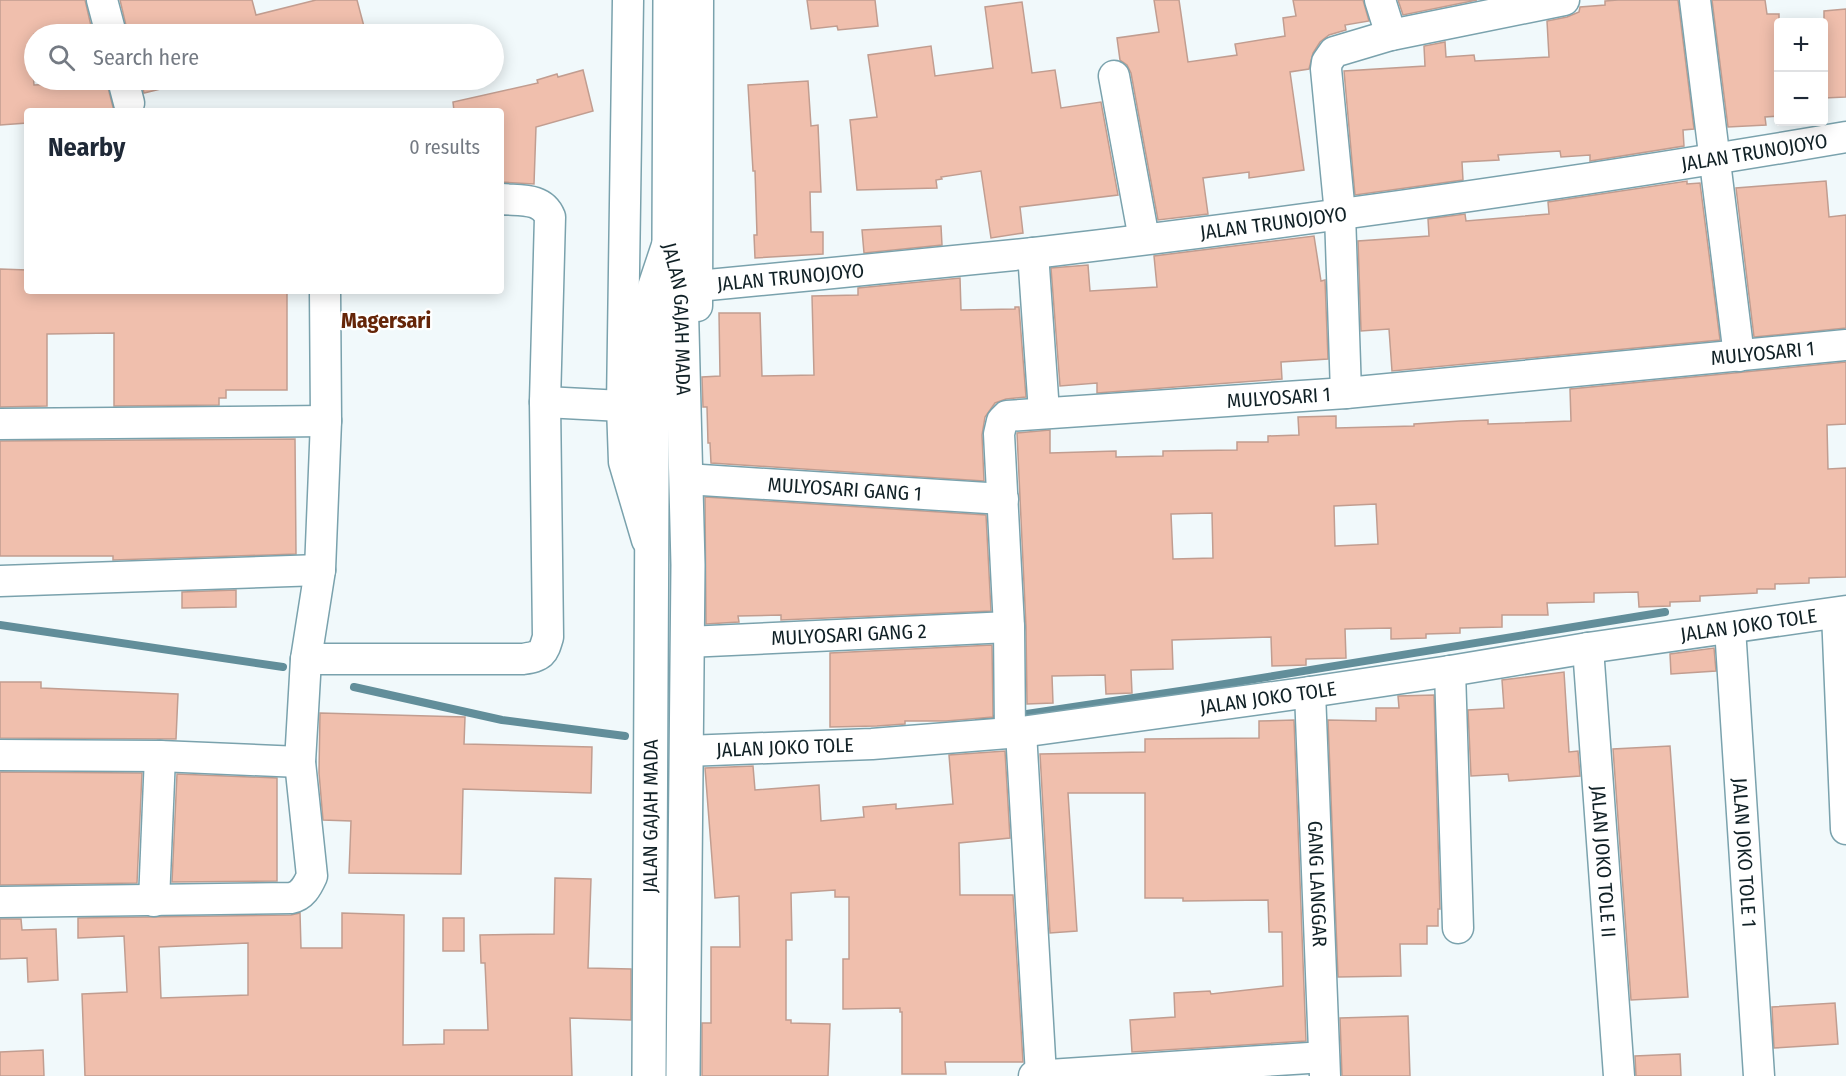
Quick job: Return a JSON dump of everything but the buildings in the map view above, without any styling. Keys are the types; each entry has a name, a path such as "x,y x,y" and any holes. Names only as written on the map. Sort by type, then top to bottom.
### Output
{"main road":[{"path":"669,0 669,244"},
{"name":"JALAN GAJAH MADA","path":"650,1076 653,292 669,244"},
{"name":"JALAN GAJAH MADA","path":"669,244 681,291 688,565 683,1076"}],"street":[{"path":"102,0 108,24"},
{"name":"JALAN GAJAH MADA","path":"628,0 622,406 624,462 652,557"},
{"name":"JALAN GAJAH MADA","path":"688,565 686,479 698,286 698,0"},
{"path":"1380,0 1391,35"},
{"path":"1346,393 1340,214 1327,62 1334,52 1391,35 1564,0"},
{"path":"1695,0 1739,356"},
{"path":"1114,76 1144,239"},
{"name":"JALAN TRUNOJOYO","path":"698,286 1032,253 1340,214 1716,159 1846,137"},
{"path":"306,659 523,659 537,657 544,651 548,636 545,402 550,218 547,209 540,204 504,199"},
{"path":"1032,253 1044,412"},
{"path":"0,902 291,898 301,894 312,876 300,762 306,659 320,570 326,421 325,294"},
{"name":"MULYOSARI 1","path":"1041,1075 1012,725 999,435 1002,421 1015,414 1346,393 1846,345"},
{"path":"545,402 622,406"},
{"path":"0,424 326,421"},
{"name":"MULYOSARI GANG 1","path":"686,479 1003,499"},
{"path":"0,581 320,570"},
{"path":"1842,612 1846,829"},
{"name":"JALAN JOKO TOLE","path":"686,751 872,744 1012,725 1310,692 1588,648 1842,612"},
{"name":"MULYOSARI GANG 2","path":"687,642 1009,627"},
{"name":"JALAN JOKO TOLE 1","path":"1730,628 1759,1076"},
{"name":"JALAN JOKO TOLE II","path":"1588,648 1619,1076"},
{"path":"1450,671 1458,928"},
{"name":"GANG LANGGAR","path":"1310,692 1325,1066"},
{"path":"0,755 160,756 300,762"},
{"path":"154,901 160,756"},
{"path":"1034,1076 1325,1066"}],"waterway":[{"path":"979,721 1200,688 1665,612"},
{"path":"0,625 283,667"},
{"path":"354,687 502,720 625,736"}],"district":[{"name":"Magersari","path":"386,320"}]}
